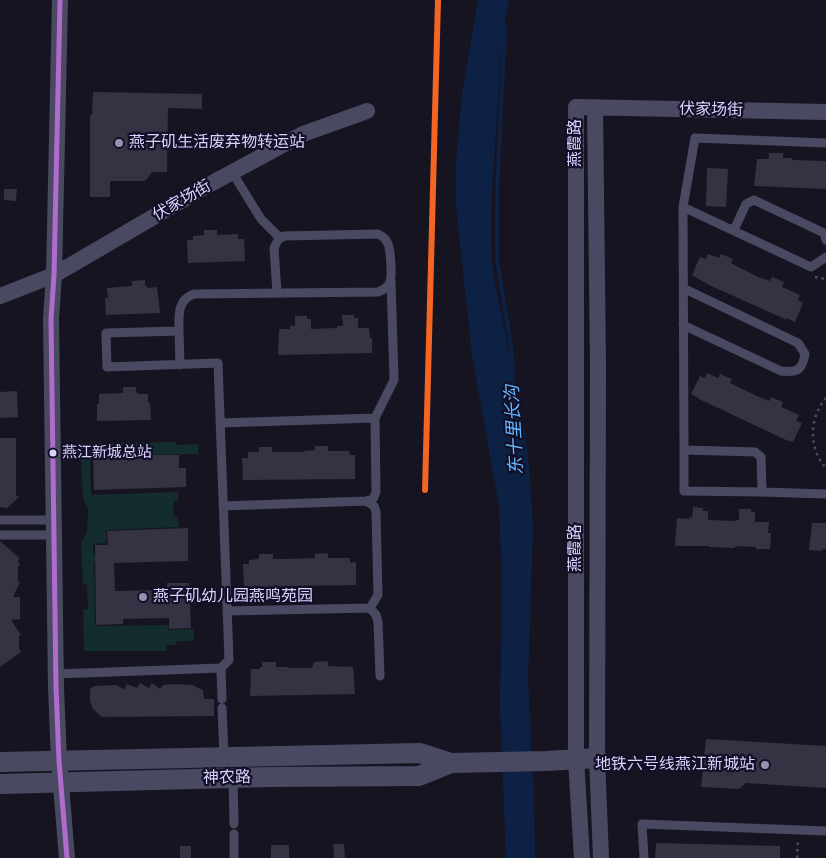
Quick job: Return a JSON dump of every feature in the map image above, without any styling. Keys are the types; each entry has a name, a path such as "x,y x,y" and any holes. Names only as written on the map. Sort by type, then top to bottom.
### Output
{"street":[{"path":"60,0 54,275 51,319 56,674 59,761 67,858"},
{"name":"燕霞路","path":"582,858 576,759 576,107 595,108 598,365 597,758 602,858"},
{"name":"伏家场街","path":"595,108 826,112"},
{"name":"伏家场街","path":"0,296 54,275 232,172 303,134 367,111"},
{"name":"神农路","path":"0,762 420,754 451,763 597,758"},
{"name":"神农路","path":"0,784 233,778 419,776 451,763"}],"lane":[{"path":"826,143 695,138 683,207 684,491 826,494"},
{"path":"232,172 261,218 280,238"},
{"path":"734,230 746,204 754,200 824,233 826,240"},
{"path":"683,207 811,267 826,256"},
{"path":"223,506 366,501 373,499 376,492 375,418 394,380 388,243 378,234 287,235 280,238 274,248 276,293"},
{"path":"180,365 180,306 183,301 194,294 378,292 387,288 390,280"},
{"path":"684,288 798,343 805,354 803,364 798,370 781,372 684,324"},
{"path":"56,674 221,668 229,660 218,363 107,367 106,333 179,331"},
{"path":"220,422 375,418"},
{"path":"684,450 755,452 761,457 762,492"},
{"path":"366,501 374,506 376,512 378,595 370,608"},
{"path":"0,520 54,527"},
{"path":"0,535 54,527"},
{"path":"227,611 370,608"},
{"path":"370,608 376,615 378,622 380,676"},
{"path":"221,668 224,757"},
{"path":"233,778 234,858"},
{"path":"644,858 642,824 826,831"}],"path":[{"path":"826,398 816,412 812,434 818,456 826,468"},
{"path":"797,858 798,830"}],"green space":[{"path":"175,442 176,445 198,444 198,454 90,455 91,495 178,492 178,501 173,501 174,517 178,517 179,527 106,530 106,543 93,544 93,555 106,555 106,561 94,562 95,626 168,625 169,630 194,629 194,641 177,641 176,645 166,645 166,651 84,651 83,609 88,609 87,585 83,584 81,542 87,533 88,509 83,499 80,443"}],"water":[{"path":"478,0 509,0 499,81 491,236 493,272 525,433 529,465 533,528 528,680 535,858 506,858 500,705 502,581 499,506 472,355 456,206 456,161 462,94"}],"building":[{"name":"燕子矶生活废弃物转运站","path":"93,92 202,94 202,109 168,108 167,172 152,172 144,181 110,181 110,197 90,197 90,115 92,115"},
{"path":"769,153 783,153 783,158 792,158 792,160 826,161 826,189 754,186 757,159 769,158"},
{"path":"707,168 728,169 726,207 706,206"},
{"path":"4,189 17,189 16,201 4,200"},
{"path":"204,230 217,230 217,235 238,234 238,239 244,239 245,261 188,263 187,240 193,240 193,236 204,235"},
{"path":"708,254 719,258 721,254 733,259 731,263 758,277 770,281 772,277 784,282 782,287 800,295 798,300 803,303 795,322 709,285 692,275 700,257 706,259"},
{"path":"145,280 147,288 157,287 160,313 106,315 105,298 108,298 107,288 132,286 132,281"},
{"path":"342,315 354,315 354,318 358,318 358,328 369,328 370,338 372,338 372,353 278,355 279,329 290,329 290,326 295,326 295,316 307,316 307,319 311,319 311,329 343,326"},
{"path":"707,373 718,378 720,374 732,379 730,383 769,401 771,397 783,402 781,407 799,415 796,421 802,423 793,442 691,394 700,376 705,378"},
{"path":"123,387 136,387 136,392 139,394 148,394 151,420 97,421 99,394 123,393"},
{"path":"17,391 18,417 0,418 0,392"},
{"path":"0,438 16,438 16,495 19,497 7,508 0,507"},
{"path":"315,446 328,446 328,451 349,451 350,455 355,455 355,479 243,480 242,458 248,458 248,452 259,452 259,447 272,447 272,452 304,452 315,450"},
{"path":"123,455 179,455 179,468 186,468 186,487 94,490 93,458 123,457"},
{"path":"693,507 703,508 703,511 708,511 708,520 736,521 739,520 739,509 751,509 751,512 755,512 755,522 769,522 768,533 771,533 770,549 735,546 735,548 675,546 677,518 692,518"},
{"path":"812,523 826,523 826,549 822,549 823,551 809,550"},
{"path":"188,528 188,561 114,563 115,591 167,590 167,583 189,583 191,628 169,629 169,618 123,619 123,624 96,625 95,545 108,545 107,531"},
{"path":"0,541 19,558 18,581 20,582 13,597 20,597 20,619 11,620 21,635 19,636 19,649 21,652 0,667"},
{"path":"328,553 328,558 350,558 350,563 356,562 356,585 244,587 243,564 249,564 249,560 259,559 259,554 273,554 273,559 285,559 315,558 315,554"},
{"path":"328,661 328,666 353,667 355,694 250,696 251,669 260,669 262,662 276,662 276,667 312,668 314,662"},
{"path":"140,683 149,688 152,683 160,689 163,685 190,684 203,690 204,699 214,699 214,716 102,717 93,709 90,701 90,689 94,686 117,685 124,690 127,684 137,688"},
{"name":"地铁六号线燕江新城站","path":"706,739 826,746 826,788 746,783 739,789 701,787"},
{"path":"656,843 780,846 780,858 655,858"},
{"path":"333,844 344,844 345,858 334,858"},
{"path":"271,845 289,845 289,858 271,858"},
{"path":"180,846 191,846 191,858 180,858"}],"waterway":[{"name":"东十里长沟","path":"505,27 497,191 497,260 511,346 513,376"}],"transit line":[{"path":"60,0 54,275 51,319 56,687 59,761 67,858"},
{"path":"425,490 438,0"}],"place":[{"name":"燕子矶生活废弃物转运站","path":"119,143"},
{"name":"燕江新城总站","path":"53,453"},
{"name":"燕子矶幼儿园燕鸣苑园","path":"143,597"},
{"name":"地铁六号线燕江新城站","path":"765,765"}]}
